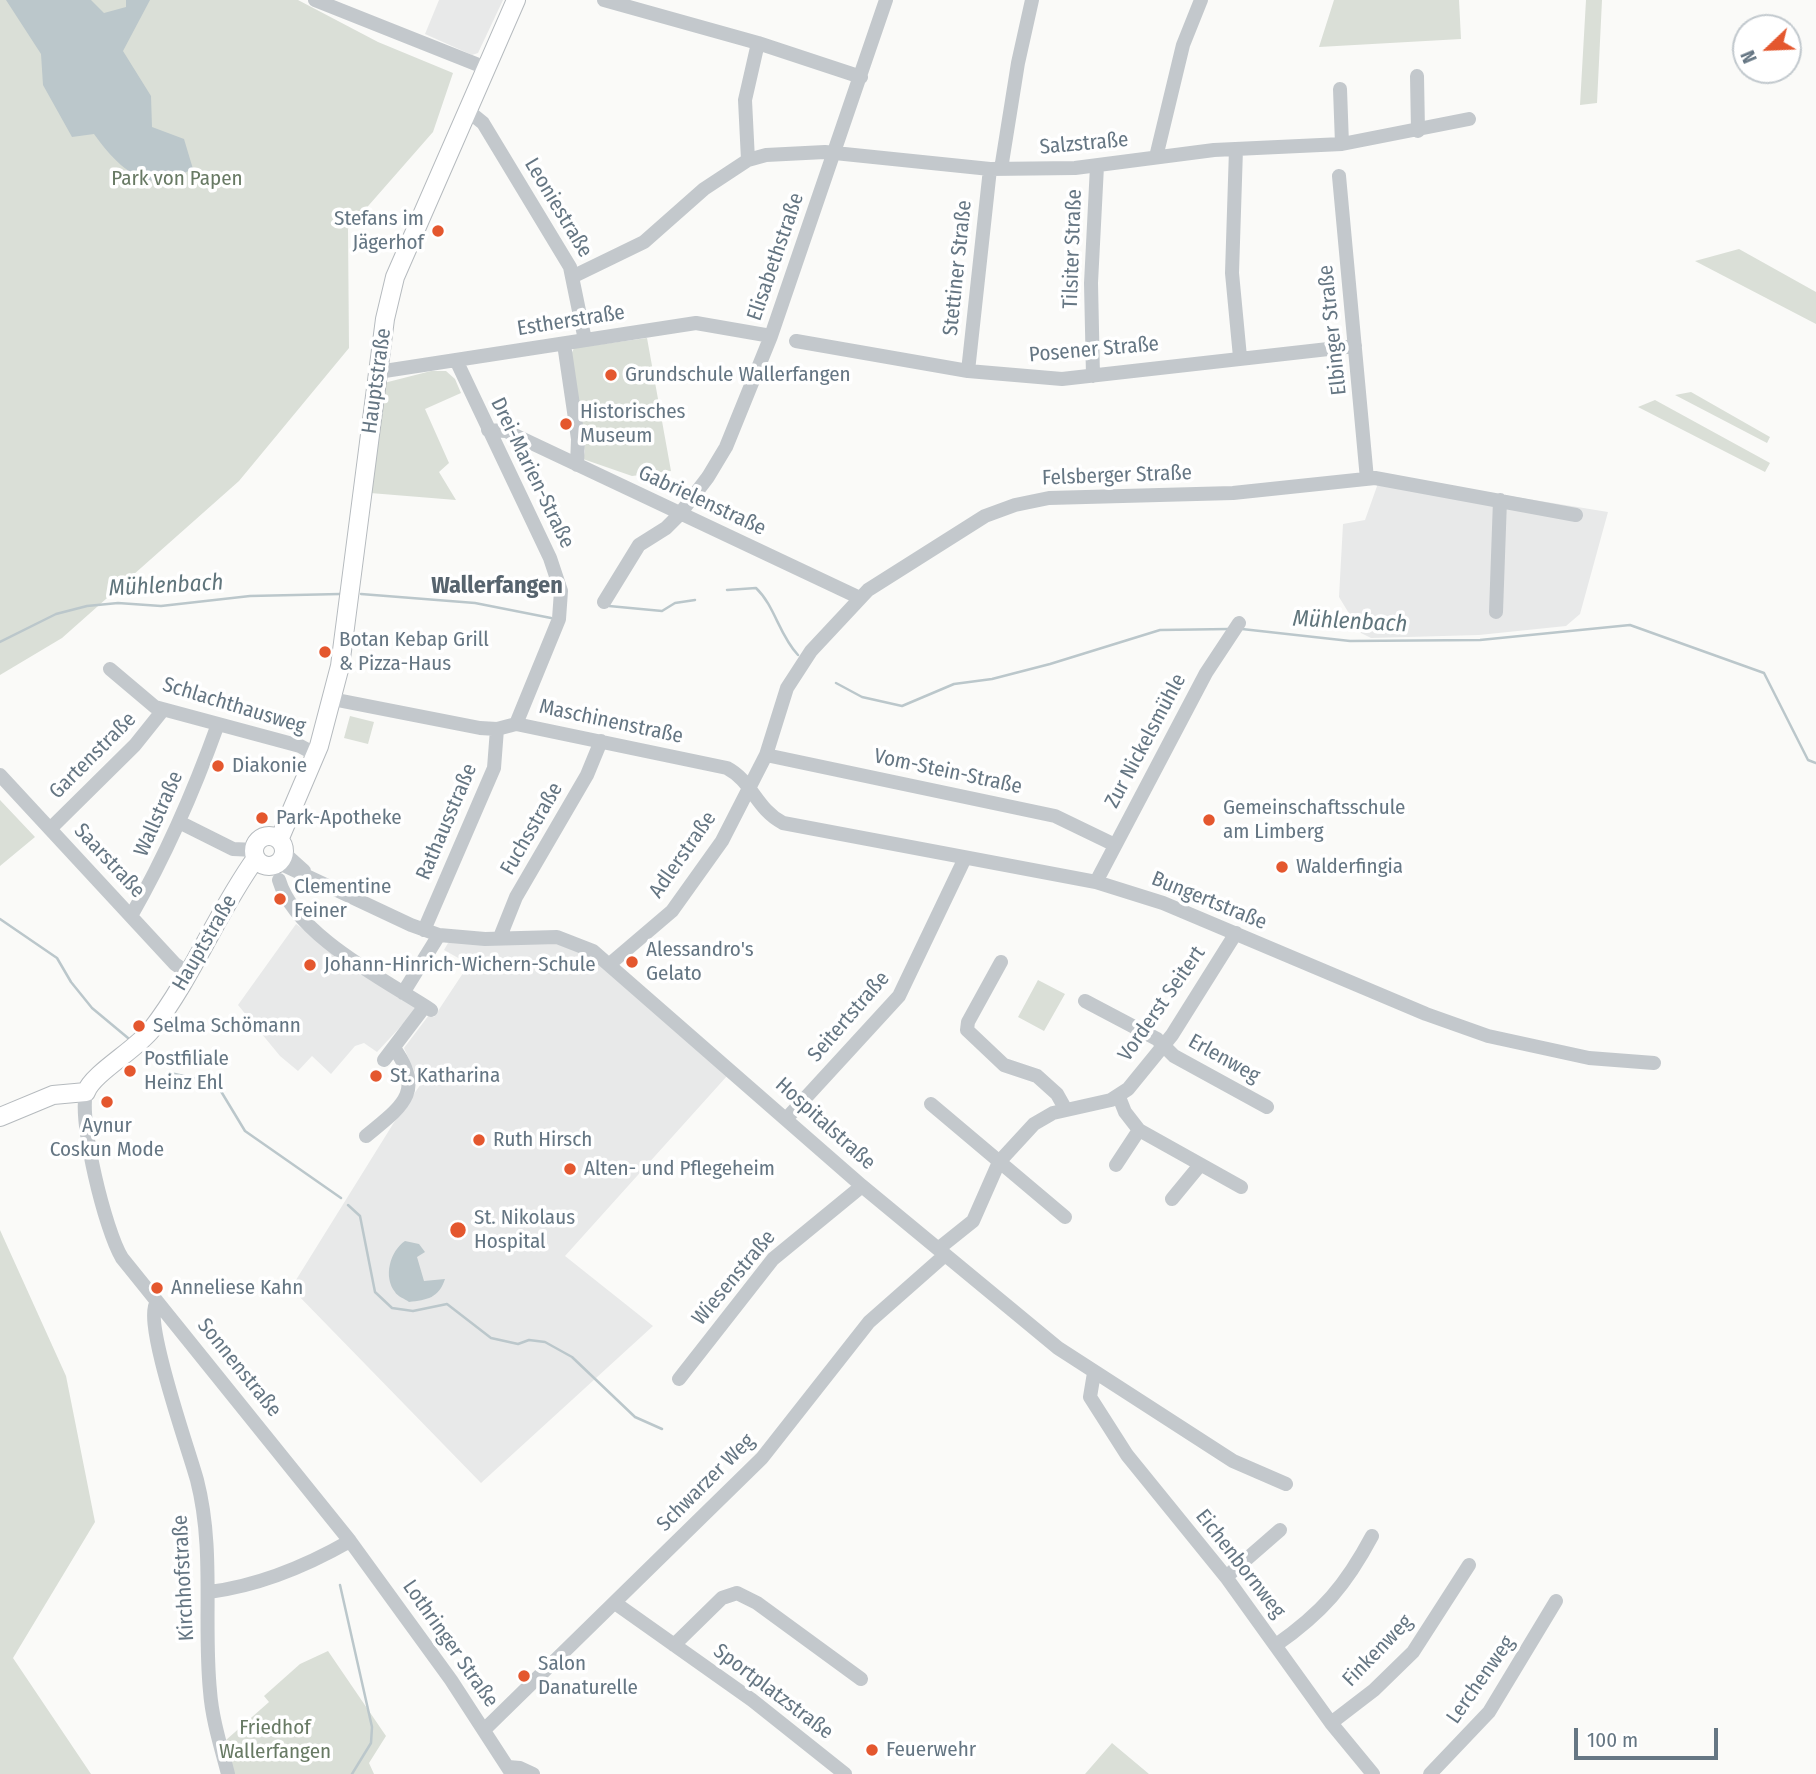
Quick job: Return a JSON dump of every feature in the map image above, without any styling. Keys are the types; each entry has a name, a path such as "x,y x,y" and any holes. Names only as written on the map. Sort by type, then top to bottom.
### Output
{"main road":[{"name":"Hauptstraße","path":"86,1092 92,1081 135,1048 166,1010 244,878 271,856 292,796 305,780 316,754 332,699 345,635 378,372 395,277 516,0"},
{"path":"0,1118 53,1095 86,1092"}],"street":[{"path":"315,0 486,68"},
{"path":"604,0 758,43 861,77"},
{"name":"Elisabethstraße","path":"604,602 642,541 666,528 722,455 771,336 887,0"},
{"name":"Stettiner Straße","path":"968,371 995,169 1032,0"},
{"path":"1156,157 1183,45 1201,0"},
{"path":"574,276 644,242 704,190 748,160 745,100 758,43"},
{"path":"1417,76 1418,131"},
{"path":"1339,144 1340,89"},
{"name":"Leoniestraße","path":"467,110 483,123 574,276 585,340"},
{"name":"Salzstraße","path":"748,160 766,155 835,152 995,169 1097,166 1236,149 1339,144 1418,131 1469,119"},
{"path":"1236,149 1232,273 1240,357"},
{"name":"Tilsiter Straße","path":"1093,376 1091,284 1097,166"},
{"name":"Elbinger Straße","path":"1339,176 1367,479"},
{"name":"Estherstraße","path":"378,372 696,323 771,336"},
{"name":"Posener Straße","path":"796,341 968,371 1035,378 1093,376 1240,357 1355,346"},
{"path":"564,344 578,439 577,465"},
{"name":"Drei-Marien-Straße","path":"456,360 550,558 561,591 559,619 516,724"},
{"name":"Gabrielenstraße","path":"488,430 506,431 860,598"},
{"name":"Felsberger Straße","path":"750,790 766,755 779,707 793,676 860,598 885,578 968,526 1000,510 1031,501 1078,496 1233,493 1367,479 1391,480 1576,515"},
{"path":"1496,612 1500,500"},
{"name":"Zur Nickelsmühle","path":"1096,882 1206,673 1235,629"},
{"name":"Schlachthausweg","path":"110,669 149,704 163,710 300,746 316,754"},
{"name":"Maschinenstraße","path":"332,699 461,725 497,729 516,724 727,768 735,772 750,790"},
{"name":"Gartenstraße","path":"50,829 135,745 163,710"},
{"name":"Wallstraße","path":"131,916 168,848 218,724"},
{"name":"Rathausstraße","path":"424,930 494,768 497,729"},
{"name":"Fuchsstraße","path":"500,937 516,897 587,775 601,741"},
{"name":"Vom-Stein-Straße","path":"766,755 1055,816 1115,845"},
{"name":"Saarstraße","path":"0,775 175,964 188,973"},
{"name":"Bungertstraße","path":"750,790 764,811 783,823 1096,882 1163,903 1426,1014 1488,1036 1578,1057 1654,1063"},
{"name":"Adlerstraße","path":"611,963 686,895 750,790"},
{"name":"Hospitalstraße","path":"179,822 233,849 271,856 439,935 541,936 568,939 611,963 862,1186 1058,1348 1233,1461 1286,1485"},
{"path":"271,856 286,900 321,935 363,968 428,1008 384,1060"},
{"name":"Seitertstraße","path":"787,1118 898,996 965,858"},
{"name":"Vorderst Seitert","path":"1119,1097 1162,1046 1236,933"},
{"path":"403,993 439,935"},
{"path":"1001,962 968,1022 967,1030 1004,1065 1037,1076 1057,1094 1066,1110"},
{"name":"Erlenweg","path":"1085,1001 1157,1039 1162,1046 1267,1107"},
{"path":"366,1136 406,1098 411,1089 409,1070 394,1048"},
{"name":"Sonnenstraße","path":"86,1092 84,1102 91,1149 110,1236 126,1264 350,1542"},
{"path":"942,1252 973,1221 999,1162 1034,1124 1066,1110 1119,1097 1125,1112 1139,1130 1241,1187"},
{"path":"931,1104 1065,1217"},
{"path":"1116,1165 1139,1130"},
{"path":"1172,1199 1200,1165"},
{"name":"Wiesenstraße","path":"679,1379 772,1259 862,1186"},
{"name":"Schwarzer Weg","path":"484,1730 777,1442 869,1322 942,1252"},
{"name":"Kirchhofstraße","path":"157,1302 153,1307 152,1324 198,1484 207,1542 210,1691 228,1774"},
{"name":"Eichenbornweg","path":"1094,1373 1090,1397 1093,1404 1141,1472 1226,1577 1331,1723 1373,1774"},
{"path":"1226,1577 1280,1530"},
{"path":"1276,1645 1311,1618 1339,1591 1372,1536"},
{"path":"209,1592 279,1573 350,1542"},
{"name":"Lothringer Straße","path":"350,1542 510,1770"},
{"name":"Finkenweg","path":"1331,1723 1374,1690 1413,1653 1469,1565"},
{"name":"Sportplatzstraße","path":"674,1645 722,1598 737,1593 757,1603 861,1679"},
{"name":"Lerchenweg","path":"1430,1774 1475,1729 1497,1702 1556,1601"},
{"name":"Sportplatzstraße","path":"615,1603 752,1700 845,1774"},
{"path":"510,1770 533,1774"}],"shaded area":[{"path":"6,0 91,0 104,13 126,7 126,0 150,0 123,51 151,96 152,127 184,139 193,169 167,180 144,179 124,168 94,134 72,137 43,85 41,54"},
{"path":"439,0 503,0 478,53 472,55 425,34"},
{"path":"1381,475 1608,512 1580,614 1566,626 1479,635 1371,638 1361,633 1339,597 1343,524 1365,520"},
{"name":"Johann-Hinrich-Wichern-Schule","path":"296,924 417,1009 377,1052 364,1043 355,1046 331,1074 312,1056 298,1071 280,1056 238,1005"},
{"name":"St. Nikolaus Hospital","path":"448,943 562,944 593,956 727,1076 565,1256 653,1326 481,1483 291,1288 393,1124 423,1081 416,1075 404,1048 429,1015 434,1017 469,964 444,950"},
{"path":"405,1241 419,1244 425,1252 417,1257 424,1281 445,1279 432,1297 409,1302 397,1295 391,1286 389,1272 392,1258"}],"green space":[{"name":"Park von Papen","path":"0,0 298,0 378,42 453,73 433,132 348,229 349,348 239,481 62,638 0,675"},
{"path":"1334,0 1459,0 1461,39 1319,47"},
{"path":"1586,0 1602,0 1597,103 1580,105"},
{"path":"1739,249 1816,292 1816,324 1695,261"},
{"path":"647,338 671,471 632,476 583,459 585,451 570,357 574,348"},
{"path":"431,371 446,371 455,379 461,393 425,409 449,463 439,472 456,500 370,493 384,383"},
{"path":"1691,392 1770,437 1767,443 1675,395"},
{"path":"1655,400 1770,463 1765,472 1638,407"},
{"path":"350,716 374,722 368,744 344,738"},
{"path":"0,800 35,837 0,866"},
{"path":"1038,980 1065,994 1044,1031 1018,1017"},
{"path":"0,1230 66,1376 95,1522 13,1658 91,1774 0,1774"},
{"name":"Friedhof Wallerfangen","path":"328,1651 386,1736 369,1763 374,1774 234,1774 226,1740 269,1702 264,1696 300,1664"},
{"path":"1112,1743 1149,1774 1085,1774"}],"waterway":[{"name":"Mühlenbach","path":"727,590 756,588 768,603 786,639 798,655"},
{"name":"Mühlenbach","path":"0,642 56,614 87,606 118,603 161,606 250,596 340,594"},
{"name":"Mühlenbach","path":"361,594 475,603 551,618"},
{"name":"Mühlenbach","path":"609,606 662,611 675,603 695,600"},
{"name":"Mühlenbach","path":"1242,629 1350,641 1480,640 1630,625 1764,673 1808,760 1816,763"},
{"name":"Mühlenbach","path":"836,683 862,697 902,706 954,684 992,679 1050,664 1160,630 1229,629"},
{"path":"0,919 57,958 71,982 92,1008 128,1038"},
{"path":"170,1073 212,1082 219,1088 245,1131 341,1198"},
{"path":"348,1205 360,1216 375,1292 392,1308 413,1311 447,1304 491,1338 518,1344 529,1340 545,1342 572,1357 635,1417 662,1429"},
{"path":"340,1585 372,1727 371,1743 352,1774"}],"place":[{"name":"Stefans im Jägerhof","path":"438,231"},
{"name":"Grundschule Wallerfangen","path":"611,375"},
{"name":"Historisches Museum","path":"566,424"},
{"name":"Botan Kebap Grill & Pizza-Haus","path":"325,652"},
{"name":"Diakonie","path":"218,766"},
{"name":"Park-Apotheke","path":"262,818"},
{"name":"Gemeinschaftsschule am Limberg","path":"1209,820"},
{"name":"Walderfingia","path":"1282,867"},
{"name":"Clementine Feiner","path":"280,899"},
{"name":"Alessandro's Gelato","path":"632,962"},
{"name":"Johann-Hinrich-Wichern-Schule","path":"310,965"},
{"name":"Selma Schömann","path":"139,1026"},
{"name":"Postfiliale Heinz Ehl","path":"130,1071"},
{"name":"St. Katharina","path":"376,1076"},
{"name":"Aynur Coskun Mode","path":"107,1102"},
{"name":"Ruth Hirsch","path":"479,1140"},
{"name":"Alten- und Pflegeheim","path":"570,1169"},
{"name":"St. Nikolaus Hospital","path":"458,1230"},
{"name":"Anneliese Kahn","path":"157,1288"},
{"name":"Salon Danaturelle","path":"524,1676"},
{"name":"Feuerwehr","path":"872,1750"}],"district":[{"name":"Wallerfangen","path":"497,586"}]}
